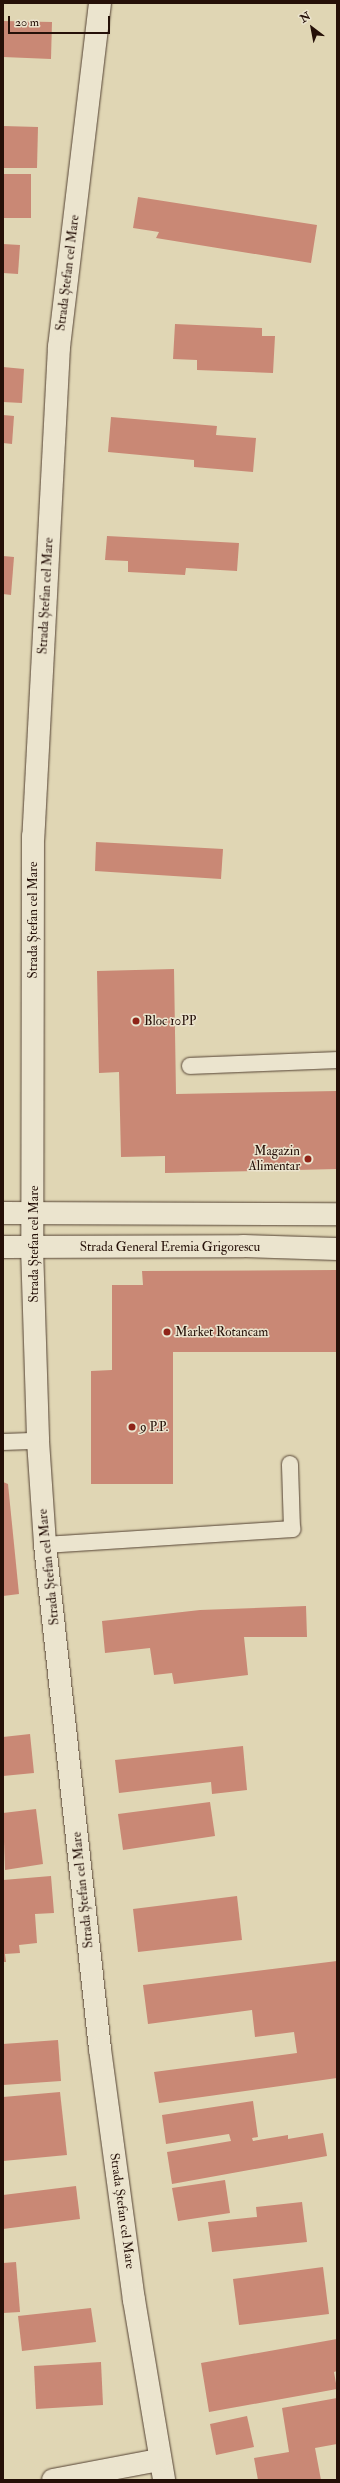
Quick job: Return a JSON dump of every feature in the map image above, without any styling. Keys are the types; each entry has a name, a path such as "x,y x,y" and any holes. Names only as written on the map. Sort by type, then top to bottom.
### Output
{"street":[{"name":"Strada Ștefan cel Mare","path":"100,3 59,347 33,836 32,1247 38,1441 45,1545 100,2049 134,2300 162,2470"},
{"path":"3,1213 337,1214"},
{"name":"Strada General Eremia Grigorescu","path":"3,1247 243,1246 337,1249"},
{"path":"53,2480 162,2470"}],"lane":[{"path":"190,1066 337,1060"},
{"path":"3,1442 38,1441"},
{"path":"45,1545 292,1528 290,1464"}],"building":[{"path":"3,21 52,22 51,59 3,57"},
{"path":"3,126 38,127 37,168 3,168"},
{"path":"3,174 31,174 31,218 3,218"},
{"path":"138,197 317,225 311,263 156,238 159,232 133,228"},
{"path":"3,244 20,245 18,274 3,273"},
{"path":"175,324 262,328 262,336 275,336 273,373 197,370 197,360 173,359"},
{"path":"3,367 24,369 22,403 3,402"},
{"path":"3,415 14,416 12,444 3,443"},
{"path":"111,417 217,426 216,435 256,438 253,472 194,467 194,460 108,452"},
{"path":"107,536 239,543 237,571 186,568 185,575 128,572 128,561 105,560"},
{"path":"3,556 14,557 11,595 3,594"},
{"path":"96,842 223,849 221,879 95,871"},
{"name":"Bloc 10PP","path":"174,969 176,1094 337,1091 337,1169 165,1173 165,1156 121,1157 119,1072 99,1073 97,971"},
{"name":"9 P.P.","path":"337,1270 337,1352 173,1352 173,1484 91,1484 91,1371 112,1370 112,1285 143,1285 142,1271"},
{"path":"3,1482 8,1484 19,1594 3,1596"},
{"path":"306,1606 307,1637 244,1637 248,1675 174,1684 172,1673 154,1675 150,1648 105,1653 102,1621 200,1610"},
{"path":"30,1734 34,1773 3,1776 3,1737"},
{"path":"243,1746 247,1790 212,1794 211,1782 119,1793 115,1760"},
{"path":"210,1802 215,1836 123,1850 118,1814"},
{"path":"36,1809 43,1864 5,1870 3,1813"},
{"path":"51,1876 54,1913 35,1914 37,1943 19,1945 20,1953 5,1954 6,1962 3,1962 3,1880"},
{"path":"237,1896 242,1940 138,1952 133,1909"},
{"path":"337,1961 337,2078 159,2103 154,2072 297,2053 294,2032 255,2037 252,2010 148,2024 143,1985"},
{"path":"58,2040 61,2081 3,2085 3,2044"},
{"path":"60,2092 67,2155 3,2161 3,2097"},
{"path":"253,2101 258,2137 252,2138 253,2141 288,2135 288,2139 323,2133 327,2156 172,2184 167,2152 231,2141 229,2134 166,2144 162,2115"},
{"path":"225,2180 230,2213 178,2221 172,2188"},
{"path":"76,2186 80,2219 3,2229 3,2195"},
{"path":"302,2202 307,2242 212,2252 208,2222 257,2217 256,2207"},
{"path":"16,2262 20,2312 3,2313 3,2263"},
{"path":"323,2267 329,2314 239,2325 233,2279"},
{"path":"91,2308 96,2342 22,2351 18,2316"},
{"path":"337,2339 337,2371 334,2372 337,2389 209,2412 201,2363"},
{"path":"101,2362 103,2405 36,2409 34,2366"},
{"path":"337,2398 337,2444 315,2448 321,2480 258,2480 254,2458 289,2452 282,2408"},
{"path":"247,2416 254,2447 216,2455 210,2424"}],"place":[{"name":"Bloc 10PP","path":"136,1021"},
{"name":"Magazin Alimentar","path":"308,1159"},
{"name":"Market Rotancam","path":"167,1332"},
{"name":"9 P.P.","path":"132,1427"}]}
